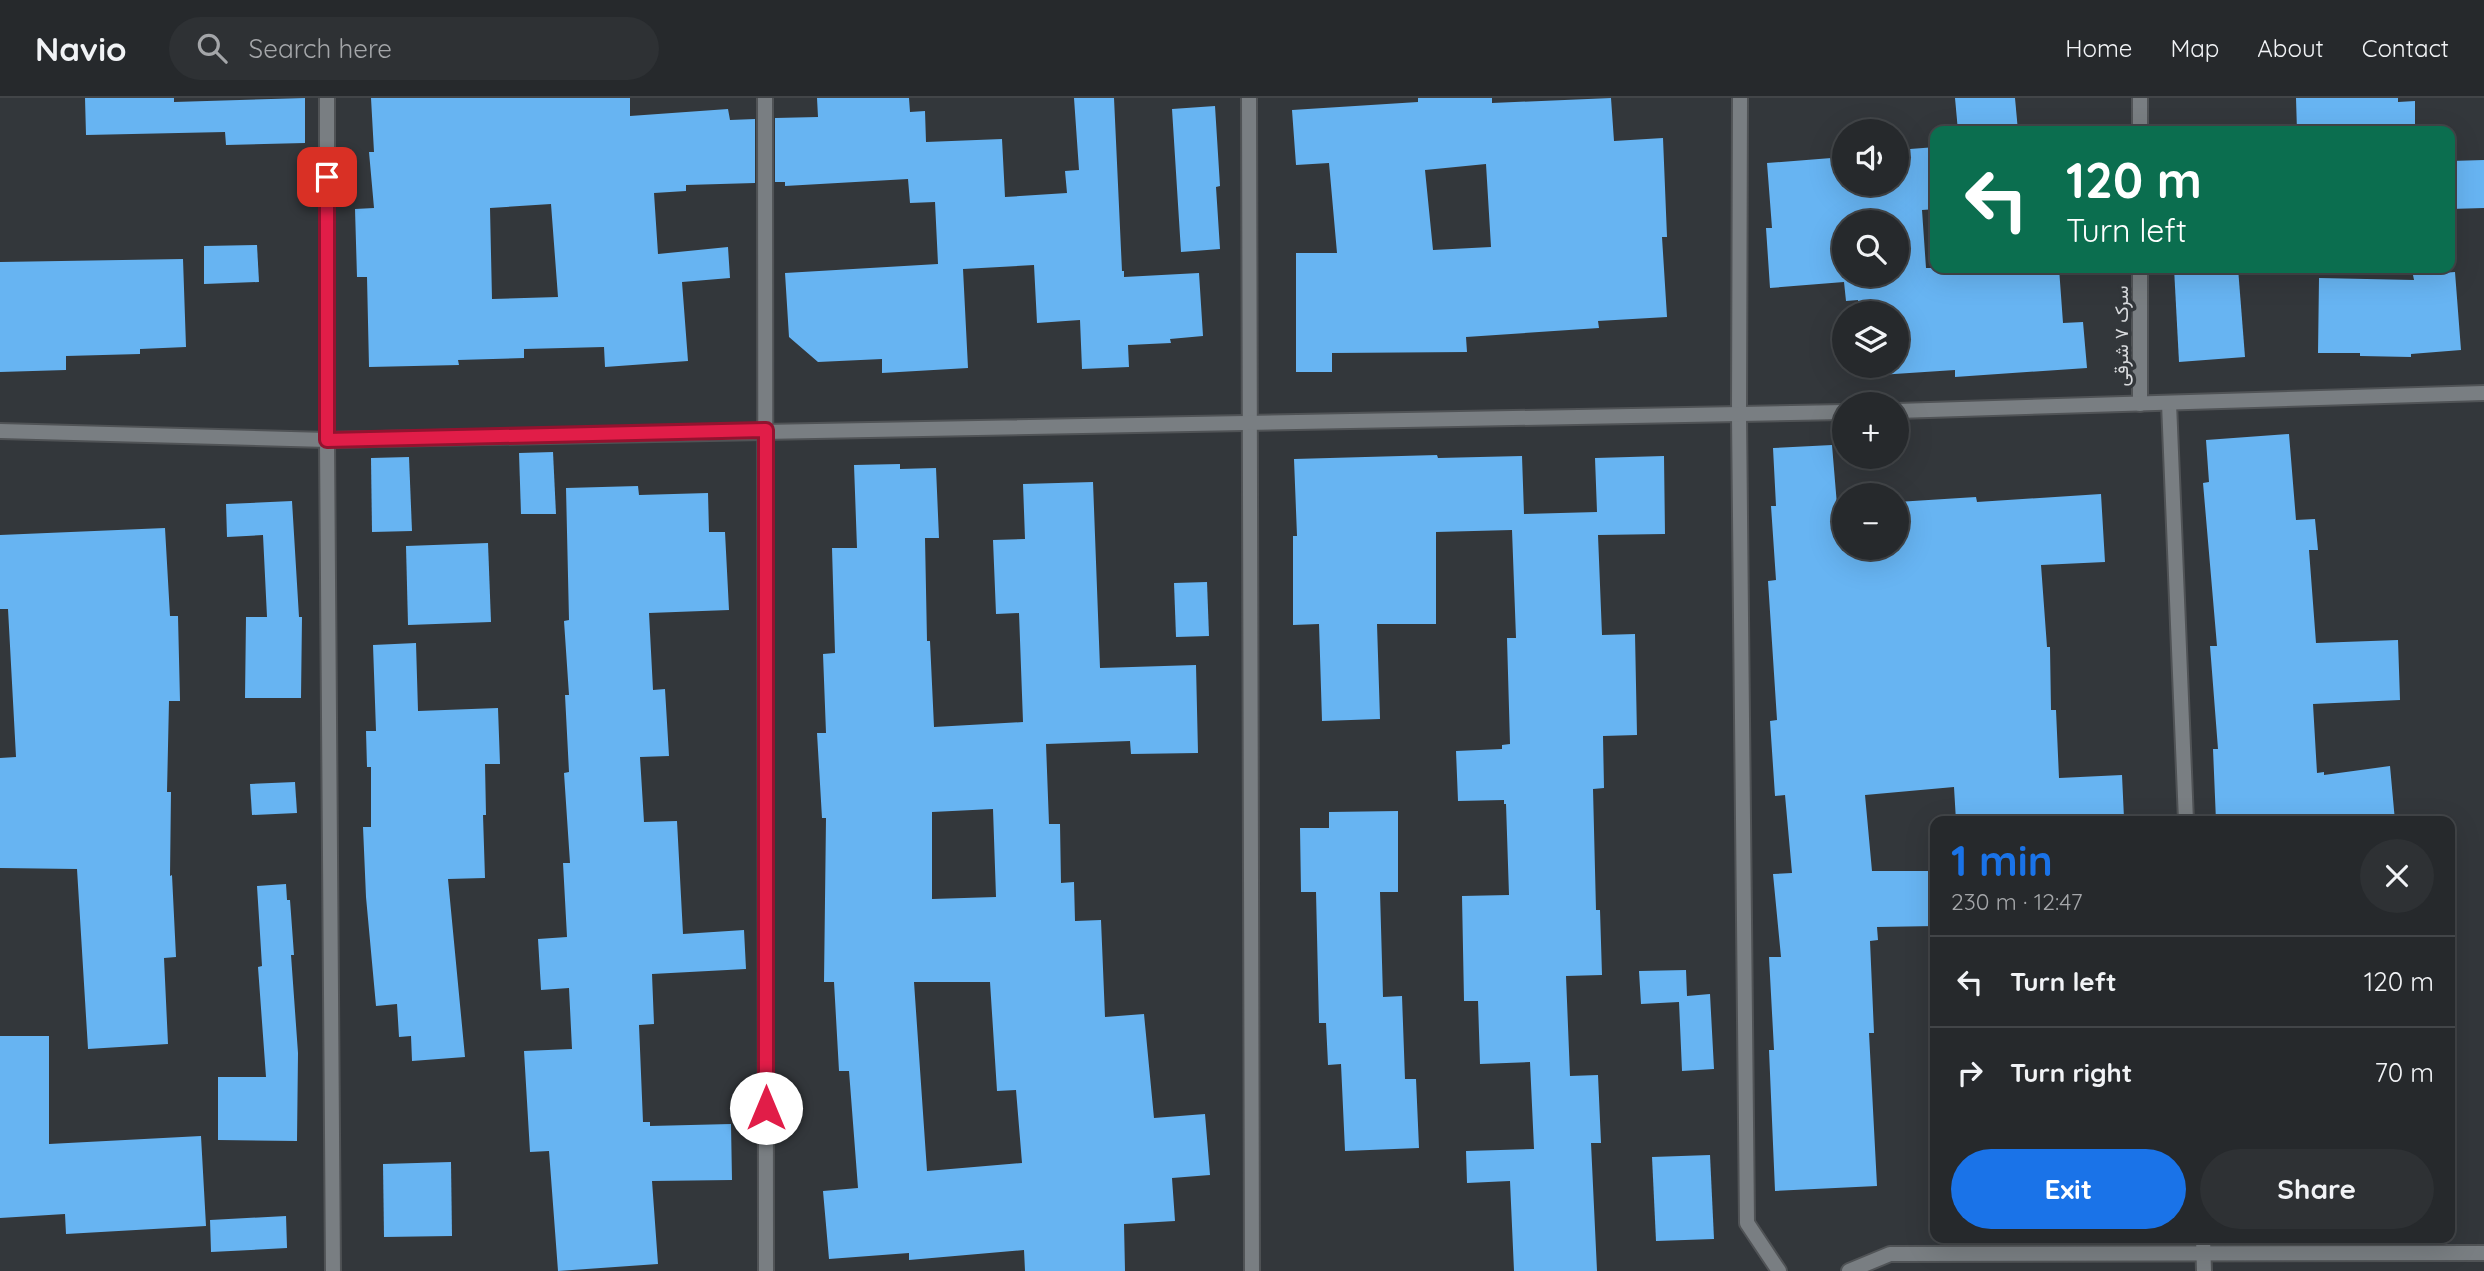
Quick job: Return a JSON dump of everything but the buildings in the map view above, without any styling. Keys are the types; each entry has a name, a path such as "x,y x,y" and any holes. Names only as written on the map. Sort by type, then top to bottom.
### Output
{"street":[{"path":"327,98 333,1271"},
{"path":"765,98 766,1271"},
{"path":"1249,98 1252,1271"},
{"path":"1740,98 1739,415 1747,1223 1779,1271"},
{"path":"2140,98 2140,126"},
{"name":"سرک ۷ شرقی","path":"2140,273 2140,404"},
{"path":"1909,411 2484,393"},
{"path":"2169,403 2186,816"},
{"path":"0,431 327,440 1832,412"},
{"path":"2203,1243 2204,1271"},
{"path":"1849,1271 1890,1254 2484,1253"}],"route":[{"path":"327,177 327,440 766,430 766,1108"}]}
